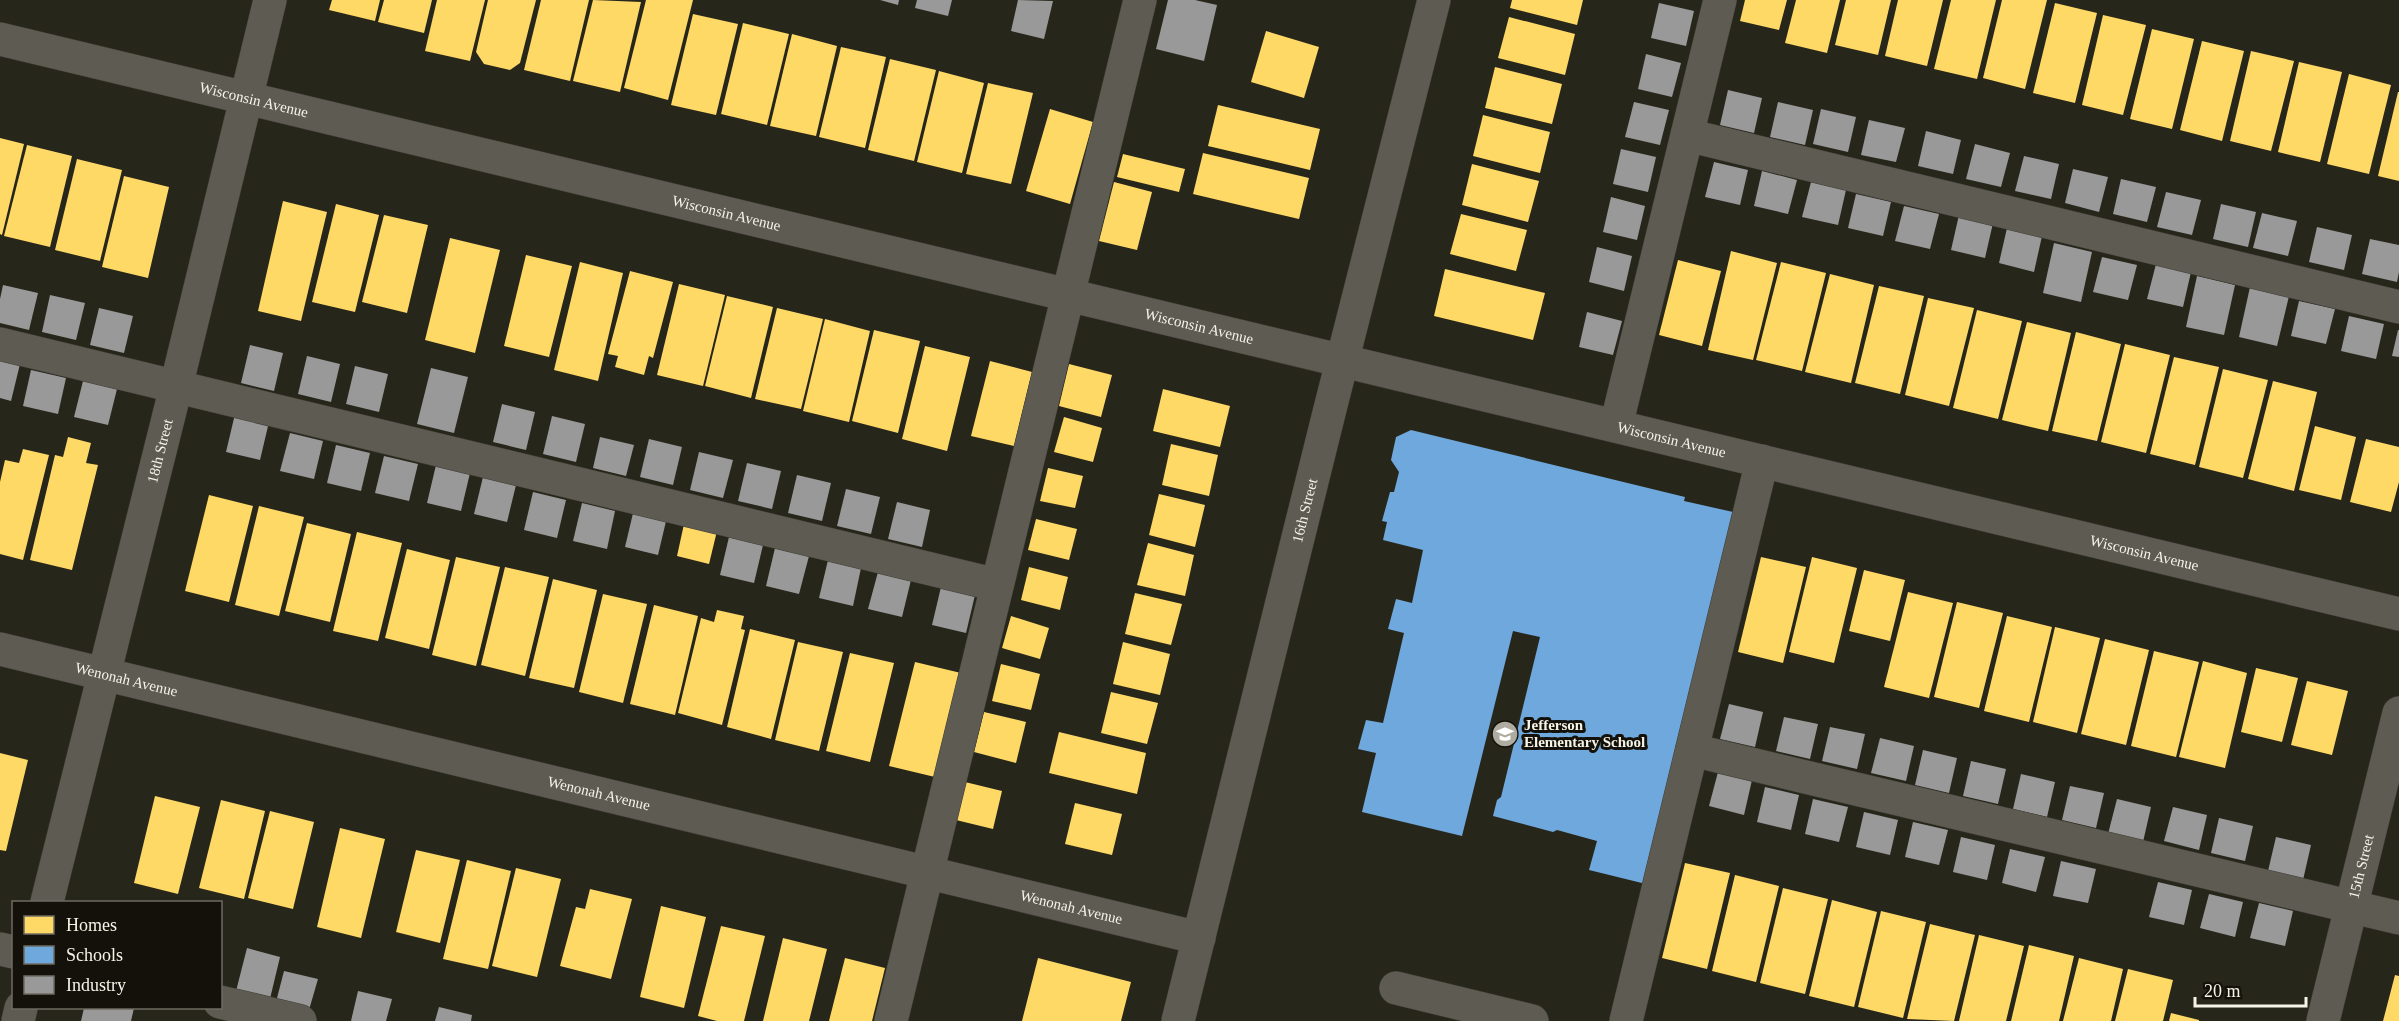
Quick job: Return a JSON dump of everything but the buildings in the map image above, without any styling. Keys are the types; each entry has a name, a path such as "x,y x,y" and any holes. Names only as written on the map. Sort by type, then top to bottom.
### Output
{"street":[{"name":"18th Street","path":"47,901 270,0"},
{"path":"891,1021 1140,0"},
{"name":"16th Street","path":"1178,1021 1434,0"},
{"path":"1616,426 1720,0"},
{"name":"Wisconsin Avenue","path":"0,39 2399,614"},
{"path":"1687,135 2399,307"},
{"path":"0,344 998,585"},
{"path":"1626,1021 1762,461"},
{"name":"Wenonah Avenue","path":"0,649 1198,938"},
{"name":"15th Street","path":"2323,1021 2399,713"},
{"path":"1692,750 2399,918"},
{"path":"1396,988 1467,1013 1532,1021"},
{"path":"222,1002 300,1021"}],"place":[{"name":"Jefferson Elementary School","path":"1505,734"}]}
